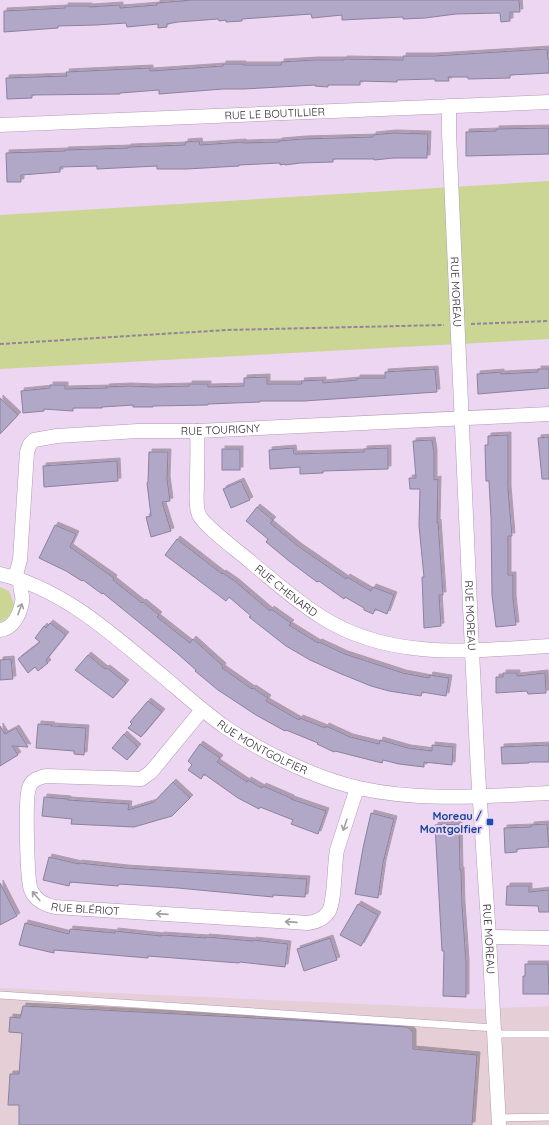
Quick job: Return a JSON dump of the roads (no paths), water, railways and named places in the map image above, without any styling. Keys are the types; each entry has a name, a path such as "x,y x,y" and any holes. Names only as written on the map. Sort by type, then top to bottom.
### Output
{"street":[{"name":"RUE LE BOUTILLIER","path":"0,125 549,102"},
{"name":"RUE MOREAU","path":"449,106 472,651 499,1122"},
{"name":"RUE TOURIGNY","path":"18,579 27,452 30,444 34,440 57,436 138,431 197,431 549,414"},
{"name":"RUE CHENARD","path":"197,431 197,500 200,517 215,532 290,595 320,616 332,623 378,642 429,651 472,651 549,646"},
{"name":"RUE MONTGOLFIER","path":"0,574 18,579 57,596 82,611 202,710 240,737 273,755 307,770 357,788 388,793 425,796 480,796 549,793"},
{"path":"0,630 9,627 13,623 23,601 18,579"},
{"name":"RUE BLÉRIOT","path":"202,710 151,772 141,779 46,776 39,778 31,784 28,788 27,802 28,875 31,891 39,900 48,906 55,907 308,923 314,922 326,915 331,905 337,850 357,788"},
{"path":"489,937 549,938"}],"lane":[{"path":"0,995 549,1034"},
{"path":"499,1122 549,1117"}],"place":[{"name":"Moreau / Montgolfier","path":"490,822"}]}
